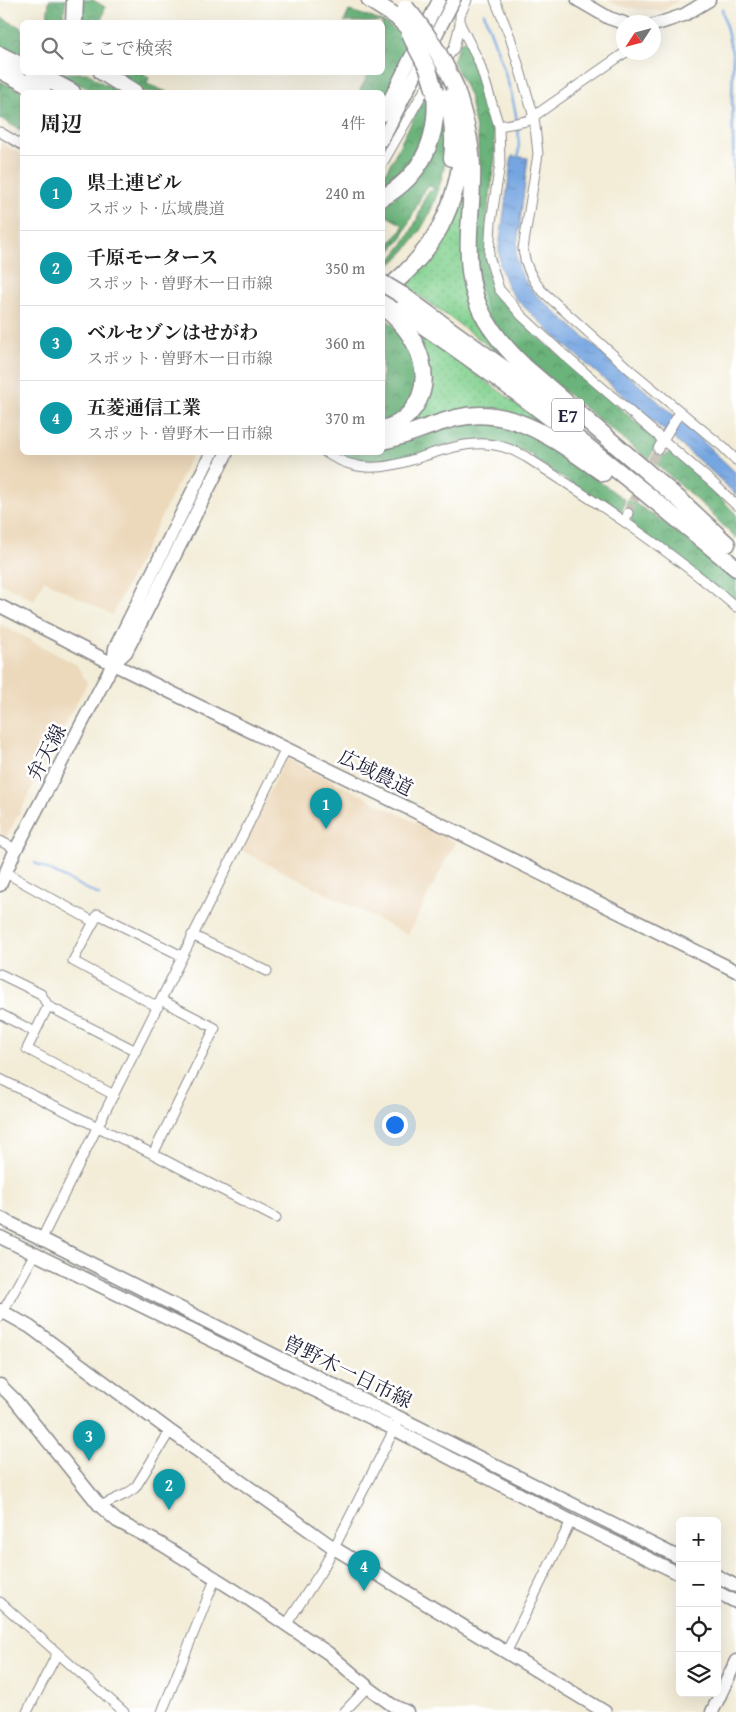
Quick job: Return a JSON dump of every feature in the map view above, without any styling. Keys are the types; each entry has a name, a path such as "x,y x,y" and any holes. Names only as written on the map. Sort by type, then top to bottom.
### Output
{"highway":[{"path":"74,20 75,0"},
{"path":"370,0 401,8 429,37 439,52 454,132 451,165 443,196 431,224 415,249 385,279"},
{"path":"0,55 20,65"},
{"path":"0,70 38,90"},
{"path":"40,75 68,90"},
{"path":"107,75 131,90"},
{"path":"385,197 410,178 419,166 432,136 445,89"},
{"path":"385,290 414,265 423,254 438,231 450,206 458,176 463,142 461,112 445,89"},
{"path":"445,89 466,126 472,166 468,269 474,297 485,320 493,333 519,360 681,501 726,548"},
{"name":"E7","path":"385,290 390,304 497,363 572,418 634,467 726,548 736,568"},
{"path":"385,428 397,424 414,409 420,399 424,376 423,364 418,348 390,304"},
{"path":"385,440 458,417 485,415 512,419 549,436 726,548"}],"street":[{"path":"385,108 439,0"},
{"path":"385,134 454,0"},
{"path":"385,159 421,96 454,48 460,24 460,15 467,0"},
{"path":"495,0 510,37 538,154 523,249 525,260 534,281 541,290 615,356 736,460"},
{"path":"578,0 616,20"},
{"path":"661,23 684,15 709,0"},
{"path":"460,24 479,62 502,125 500,164 490,222 488,256 499,289 522,316 664,438 736,506"},
{"path":"502,125 530,119 616,59"},
{"path":"0,132 20,144"},
{"path":"658,450 680,412"},
{"path":"330,455 341,462 375,468 407,462 461,446 487,444 500,446 526,456 625,522 736,606"},
{"name":"弁天線","path":"113,664 115,648 211,455"},
{"name":"弁天線","path":"0,885 16,849 113,664 126,652 225,455"},
{"path":"625,522 628,513"},
{"name":"広域農道","path":"0,606 113,664 736,971"},
{"path":"42,1238 286,749"},
{"path":"0,841 16,849"},
{"path":"6,873 94,922"},
{"path":"154,1154 215,1028 159,1004 73,961 98,914 182,956"},
{"path":"192,935 267,971"},
{"path":"0,974 41,994 48,1006 136,1052"},
{"path":"48,1006 27,1048 114,1095"},
{"path":"0,1014 35,1032"},
{"path":"0,1079 154,1154 276,1218"},
{"name":"曽野木一日市線","path":"0,1218 676,1556"},
{"name":"曽野木一日市線","path":"0,1237 394,1429 571,1521 676,1572"},
{"path":"35,1253 1,1313 30,1327 170,1431 334,1548 605,1712"},
{"path":"0,1385 15,1400 100,1506 117,1521 161,1544 286,1624 328,1653 392,1705 407,1712"},
{"path":"286,1624 322,1570 400,1417"},
{"path":"100,1506 135,1488 170,1431"},
{"path":"506,1653 571,1521"},
{"path":"162,1712 216,1578"},
{"path":"721,1578 736,1586"},
{"path":"721,1594 736,1602"},
{"path":"0,1602 124,1712"},
{"path":"27,1712 57,1654"},
{"path":"712,1712 736,1661"},
{"path":"344,1712 369,1688"}],"shaded area":[{"path":"609,0 679,0 663,11 619,6"},
{"path":"0,142 20,154 20,455 192,455 112,615 44,580 34,600 0,583"},
{"path":"0,624 77,665 87,683 6,838 0,835"},
{"path":"286,758 455,842 408,935 240,850"}],"green space":[{"path":"49,0 66,0 64,20 47,20"},
{"path":"82,0 93,0 105,7 102,20 82,20"},
{"path":"349,11 378,20 345,20"},
{"path":"0,17 20,27 20,56 0,45"},
{"path":"385,23 397,32 409,46 385,99 385,90 360,90 368,75 385,75"},
{"path":"466,41 487,97 494,135 495,156 487,220 486,248 490,276 495,289 504,303 524,324 652,436 657,442 649,460 545,376 504,337 488,314 474,264 479,196 478,139 469,95 453,61 460,42"},
{"path":"58,75 91,75 101,82 120,90 92,90"},
{"path":"116,75 144,75 149,78 147,84 162,90 142,90"},
{"path":"0,81 20,91 20,130 0,118"},
{"path":"429,88 426,138 410,168 385,189 385,174"},
{"path":"443,98 447,140 442,177 437,195 430,213 410,245 385,268 385,264 399,250 411,231 423,200 430,191 436,190 429,186 424,190 401,239 385,257 385,248 401,231 403,225 385,215 385,204 397,195"},
{"path":"469,182 463,239 518,367 402,283 464,183"},
{"path":"385,317 411,344 419,384 408,407 385,422"},
{"path":"423,335 554,431 404,429 420,340"},
{"path":"499,423 536,436 625,500 622,511 616,512 536,461 532,455 524,451 464,441 413,457 386,463 362,464 330,455 385,455 385,447 459,424"},
{"path":"670,452 696,474 736,514 736,539 706,508 654,462"},
{"path":"628,499 661,520 736,579 736,604 632,526 631,515 626,506"}],"water":[{"path":"512,156 528,158 516,254 518,266 525,281 536,295 692,431 736,473 736,495 710,470 562,343 516,299 508,288 500,266 499,248"}],"waterway":[{"path":"722,9 733,57 732,100 734,178 736,186"},
{"path":"484,13 514,104 519,141 518,159"},
{"path":"35,863 99,895"}],"tunnel":[{"path":"646,474 658,449"},
{"path":"628,513 641,486"}],"place":[{"name":"県土連ビル","path":"326,829"},
{"name":"ベルセゾンはせがわ","path":"89,1461"},
{"name":"千原モータース","path":"169,1510"},
{"name":"五菱通信工業","path":"364,1591"}]}
